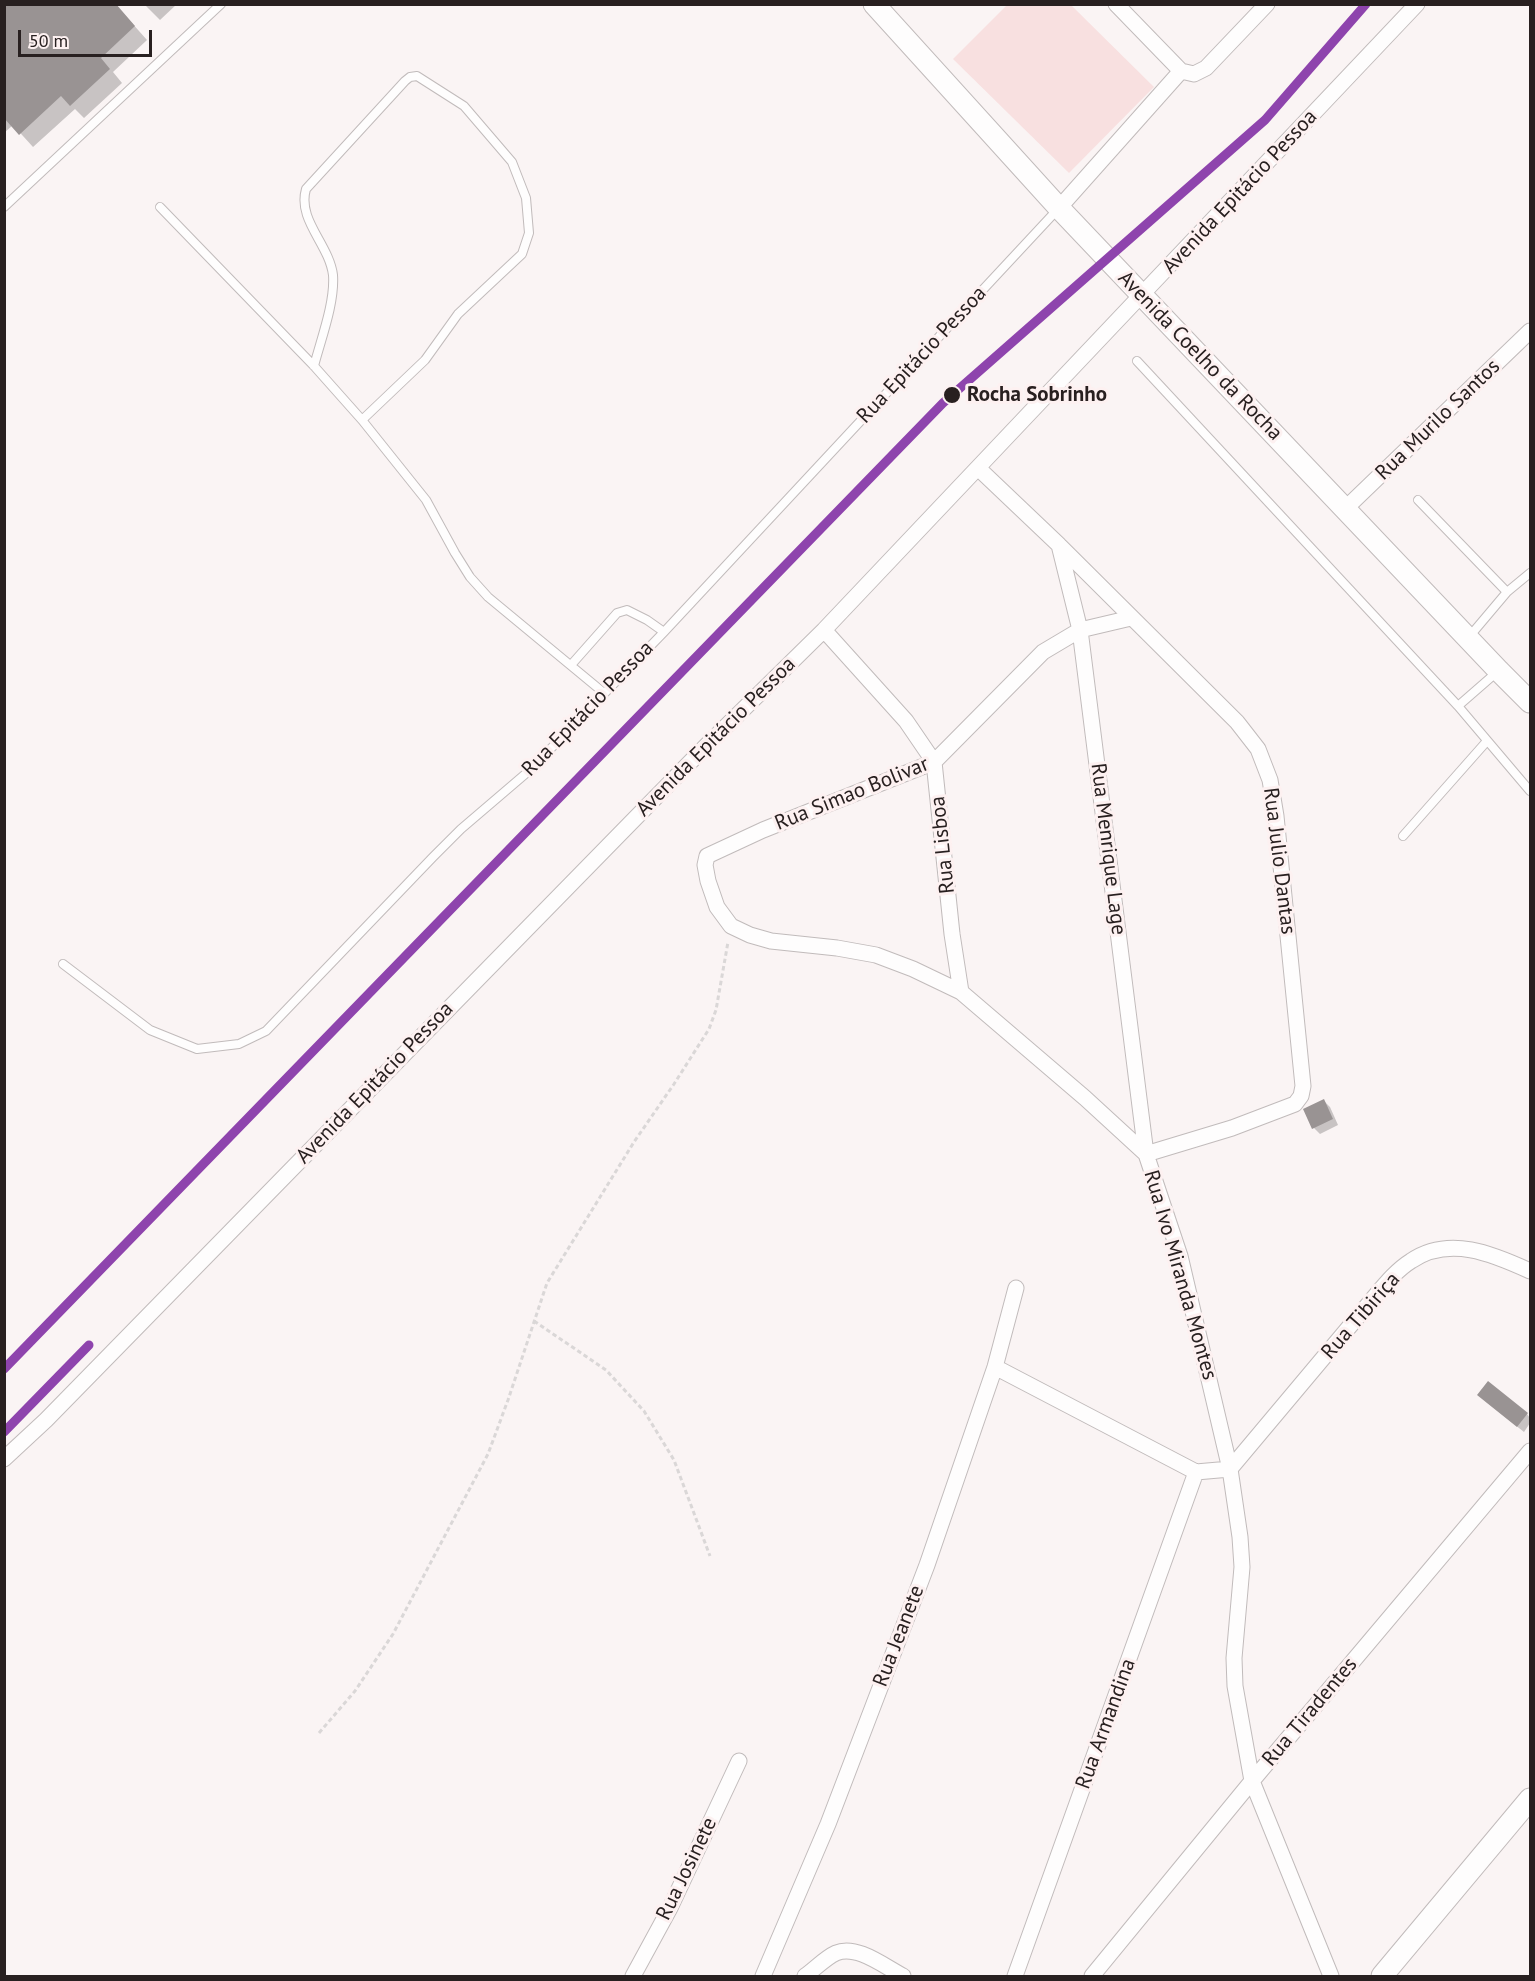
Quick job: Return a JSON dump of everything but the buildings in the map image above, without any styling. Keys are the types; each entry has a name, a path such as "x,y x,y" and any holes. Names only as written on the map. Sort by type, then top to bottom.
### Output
{"main road":[{"name":"Avenida Coelho da Rocha","path":"874,4 1059,208 1530,702"},
{"path":"1382,1977 1526,1808"}],"street":[{"path":"1116,4 1181,71 1194,74 1206,68 1261,7"},
{"name":"Avenida Epitácio Pessoa","path":"4,1459 46,1420 705,747 824,630 1417,4"},
{"path":"1059,208 1181,71"},
{"name":"Rua Murilo Santos","path":"1345,509 1530,331"},
{"name":"Rua Julio Dantas","path":"978,468 1237,722 1258,749 1269,780 1276,816 1303,1086 1301,1096 1295,1104 1232,1128 1146,1154"},
{"name":"Rua Menrique Lage","path":"1059,545 1080,630 1146,1154"},
{"name":"Rua Simao Bolivar","path":"731,926 717,907 708,881 705,865 707,856 763,830 934,762 1042,652 1080,630 1131,618"},
{"name":"Rua Lisboa","path":"824,630 906,721 934,762 952,934 961,992"},
{"name":"Rua Ivo Miranda Montes","path":"731,926 771,941 876,955 913,969 961,992 1085,1098 1146,1154 1180,1256 1230,1469 1242,1567 1234,1658 1235,1686 1252,1781 1331,1977"},
{"name":"Rua Tibiriça","path":"1230,1469 1371,1301 1411,1261 1430,1251 1446,1248 1470,1249 1485,1252 1530,1271"},
{"name":"Rua Jeanete","path":"763,1977 828,1824 927,1564 995,1367 1016,1288"},
{"path":"995,1367 1196,1472 1230,1469"},
{"name":"Rua Tiradentes","path":"1092,1977 1252,1781 1530,1450"},
{"name":"Rua Armandina","path":"1015,1977 1196,1472"},
{"name":"Rua Josinete","path":"633,1977 669,1908 739,1761"},
{"path":"805,1977 834,1954 843,1951 857,1952 903,1977"}],"lane":[{"path":"4,207 221,4"},
{"path":"314,366 333,292 333,276 330,261 305,211 303,200 306,189 405,81 417,76 464,106 512,162 525,198 529,233 522,255 458,314 424,360 362,420"},
{"path":"160,207 314,366 362,420 426,500 470,577 488,597 604,693"},
{"name":"Rua Epitácio Pessoa","path":"63,964 150,1030 197,1048 239,1044 266,1031 447,843 530,770 664,632 1059,208"},
{"path":"1137,361 1458,706 1530,792"},
{"path":"1418,500 1507,592"},
{"path":"1468,638 1507,592 1530,573"},
{"path":"571,665 617,613 627,610 664,632"},
{"path":"1458,706 1498,671"},
{"path":"1403,836 1487,741"}],"path":[{"path":"319,1733 355,1691 393,1634 488,1454 547,1283 634,1142 709,1029 716,1010 731,926"},
{"path":"534,1321 606,1370 644,1411 674,1460 710,1556"}],"shaded area":[{"path":"1007,5 1071,5 1154,87 1069,173 953,59"}],"transit line":[{"path":"4,1369 943,403 1265,120 1366,4"},
{"path":"4,1432 89,1345"}],"place":[{"name":"Rocha Sobrinho","path":"952,395"}]}
